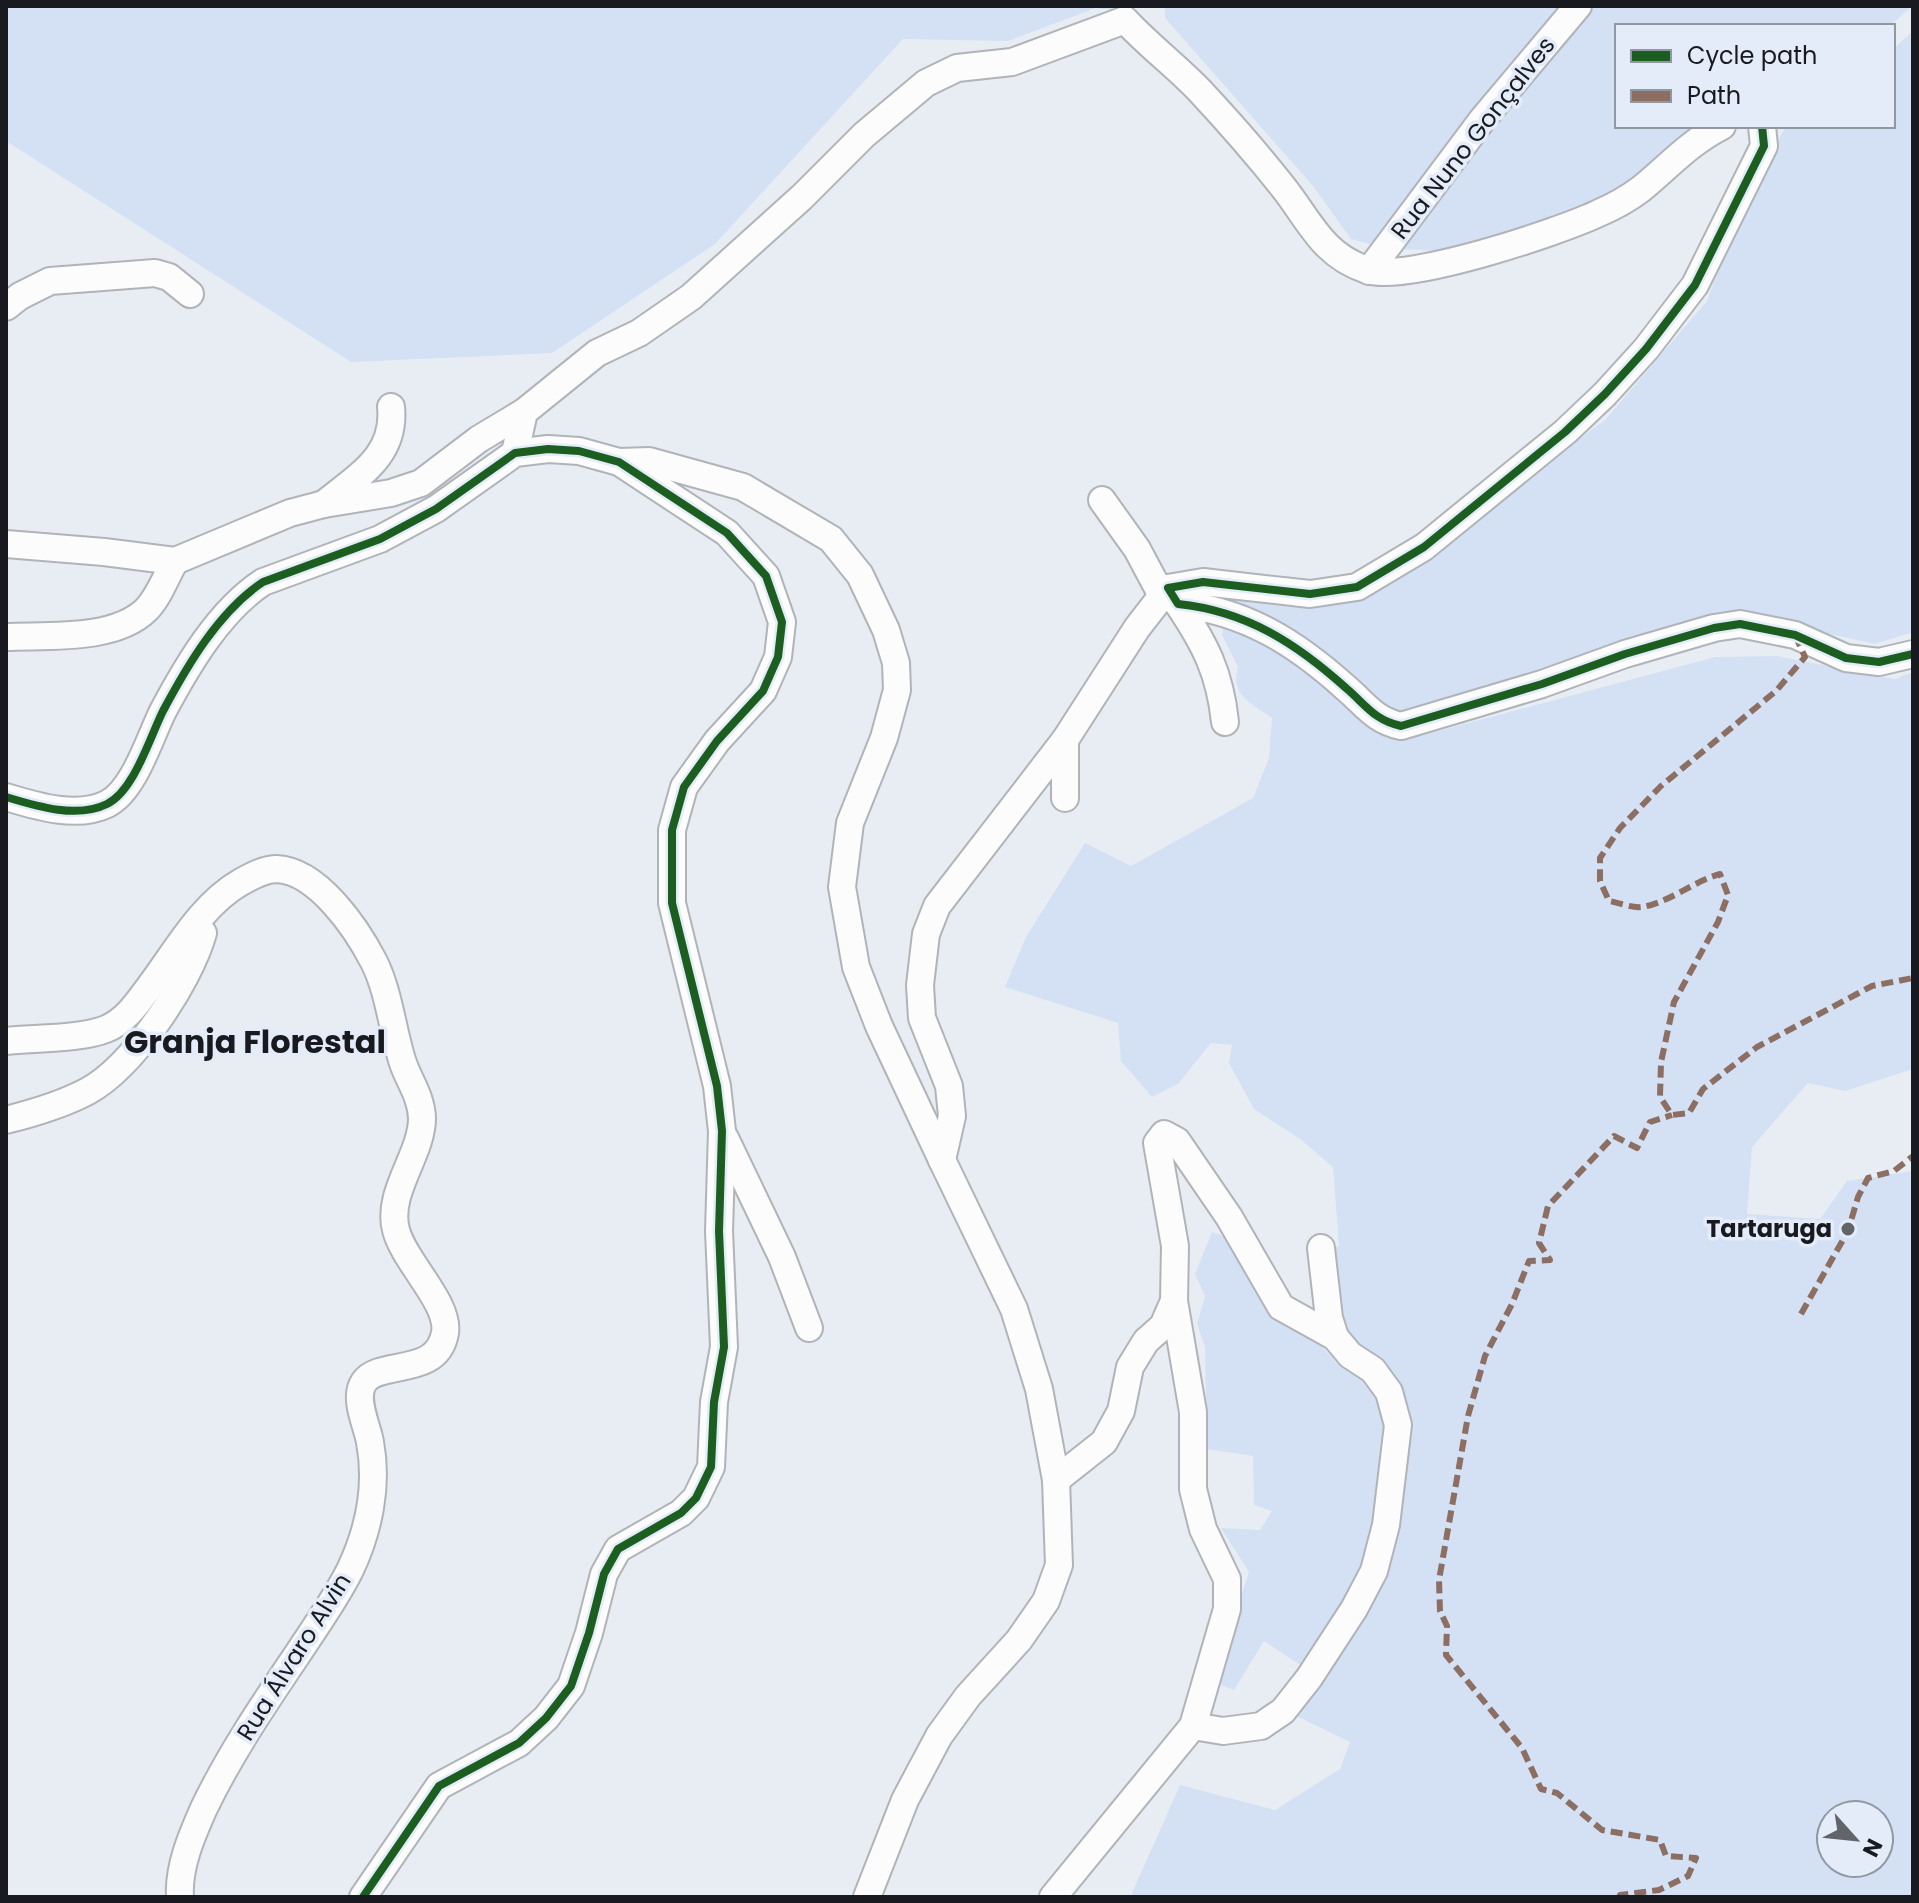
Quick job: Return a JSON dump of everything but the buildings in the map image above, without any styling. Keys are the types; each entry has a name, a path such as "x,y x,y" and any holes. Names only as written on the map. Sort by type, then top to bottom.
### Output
{"street":[{"name":"Rua Nuno Gonçalves","path":"1369,271 1482,120 1578,6"},
{"path":"6,544 175,561 290,513 391,493 421,483 479,439 524,412 597,353 639,333 691,297 802,197 864,135 926,83 957,68 1012,62 1070,43 1126,13 1149,46 1198,89 1283,188 1322,243 1340,258 1369,271 1408,271 1557,231 1600,213 1639,191 1685,149 1719,128"},
{"path":"942,1160 952,1116 949,1086 922,1018 920,985 926,934 937,906 1065,740 1169,595 1203,582 1310,594 1357,587 1424,547 1565,432 1646,349 1695,285 1764,146 1762,128"},
{"path":"6,307 50,281 155,273 169,277 190,294"},
{"path":"324,504 372,465 385,446 393,425 391,407"},
{"path":"515,453 524,412"},
{"path":"6,797 33,805 79,811 108,804 127,786 164,710 201,649 249,591 263,582 380,539 436,509 515,453 548,449 579,451 619,462 649,461 743,487 831,539 860,575 886,630 896,663 897,690 884,738 850,823 842,887 856,967 879,1026 1014,1309 1039,1389 1056,1480 1059,1565 1046,1601 1019,1640 968,1696 939,1736 905,1800 867,1897"},
{"path":"363,1897 439,1786 519,1743 546,1718 571,1686 604,1574 618,1549 681,1513 696,1498 711,1467 714,1402 724,1347 719,1231 722,1131 717,1086 672,903 672,830 684,787 717,741 763,691 778,657 782,622 766,576 727,533 619,462"},
{"path":"1102,500 1169,595 1215,668 1225,722"},
{"path":"6,637 107,630 134,620 149,607 175,561"},
{"path":"1169,595 1254,622 1284,639 1321,667 1384,722 1401,726 1433,719 1625,654 1714,628 1740,624 1795,635 1846,658 1879,662 1913,654"},
{"path":"1065,740 1065,798"},
{"name":"Rua Álvaro Alvin","path":"6,1041 106,1029 130,1013 212,903 257,873 276,869 299,875 322,888 375,964 403,1064 417,1090 422,1119 395,1205 395,1229 446,1318 445,1338 432,1356 409,1367 373,1374 363,1383 359,1398 374,1476 366,1532 335,1596 248,1728 212,1791 192,1835 179,1885 180,1897"},
{"path":"6,1120 51,1108 89,1090 124,1065 170,1002 201,940 212,903"},
{"path":"722,1131 782,1257 809,1328"},
{"path":"1053,1897 1193,1726 1227,1609 1227,1579 1203,1529 1193,1489 1193,1412 1174,1301 1175,1246 1157,1143 1164,1134 1177,1141 1235,1227 1281,1307 1335,1337 1350,1355 1373,1370 1389,1392 1398,1425 1386,1525 1374,1571 1354,1609 1309,1678 1283,1711 1261,1726 1223,1731 1193,1726"},
{"path":"1321,1248 1329,1318 1335,1337"},
{"path":"1056,1480 1104,1442 1121,1411 1130,1367 1146,1341 1163,1326 1174,1301"}],"shaded area":[{"path":"6,6 1121,6 1120,11 1096,8 1008,41 903,39 715,244 552,353 351,362 6,141"},
{"path":"1165,6 1912,6 1892,24 1615,24 1615,128 1696,128 1636,181 1592,207 1451,252 1384,248 1351,239 1313,186 1165,18"},
{"path":"1913,31 1913,632 1875,644 1725,611 1685,629 1436,703 1388,713 1369,692 1289,627 1220,598 1359,599 1605,420 1707,301 1745,196 1785,128 1895,128 1895,47"},
{"path":"1223,629 1243,633 1308,664 1386,735 1420,736 1715,657 1777,656 1895,679 1913,672 1913,1069 1845,1091 1808,1083 1752,1147 1747,1214 1820,1219 1847,1181 1913,1171 1913,1897 1134,1897 1132,1893 1180,1785 1275,1810 1340,1769 1350,1742 1290,1713 1384,1576 1401,1401 1383,1361 1349,1353 1312,1255 1339,1246 1333,1167 1300,1139 1254,1109 1229,1063 1232,1045 1211,1043 1178,1084 1152,1097 1121,1061 1118,1023 1005,987 1026,937 1085,843 1131,866 1253,798 1269,758 1272,718 1240,692 1236,677 1238,667 1222,635"},
{"path":"1212,1232 1226,1237 1338,1365 1376,1377 1389,1438 1379,1473 1380,1532 1358,1583 1302,1666 1264,1641 1234,1690 1213,1682 1249,1572 1221,1528 1260,1530 1272,1511 1254,1505 1253,1456 1207,1449 1205,1347 1197,1324 1205,1296 1195,1274"}],"marked path":[{"path":"1795,635 1805,657 1776,691 1661,786 1620,828 1600,858 1600,881 1609,901 1634,907 1651,905 1720,874 1728,895 1718,922 1674,1002 1661,1062 1660,1097 1672,1115 1689,1113 1703,1089 1757,1047 1872,986 1913,978"},
{"path":"1623,1897 1620,1895 1659,1890 1688,1876 1696,1858 1666,1856 1660,1840 1602,1830 1557,1793 1541,1789 1522,1748 1446,1655 1447,1626 1440,1611 1439,1580 1468,1416 1485,1356 1512,1304 1529,1261 1550,1260 1539,1243 1548,1206 1614,1136 1637,1148 1650,1122 1672,1115"},
{"path":"1801,1314 1848,1231 1858,1197 1868,1178 1894,1171 1913,1156"}],"cycle path":[{"path":"1762,128 1764,146 1695,285 1646,349 1565,432 1424,547 1357,587 1310,594 1203,582 1168,588 1178,604 1226,614 1289,643 1377,716 1401,726 1542,684 1625,654 1714,628 1740,624 1795,635 1846,658 1879,662 1913,654"},
{"path":"6,797 70,811 107,804 117,797 133,776 163,711 194,658 218,624 247,594 263,582 380,539 436,509 515,453 548,449 579,451 619,462 727,533 766,576 782,622 778,657 763,691 717,741 684,787 672,830 672,903 717,1086 722,1131 719,1231 724,1347 714,1402 711,1467 696,1498 681,1513 618,1549 604,1574 571,1686 546,1718 519,1743 439,1786 363,1897"}],"place":[{"name":"Tartaruga","path":"1848,1229"}],"district":[{"name":"Granja Florestal","path":"255,1042"}]}
